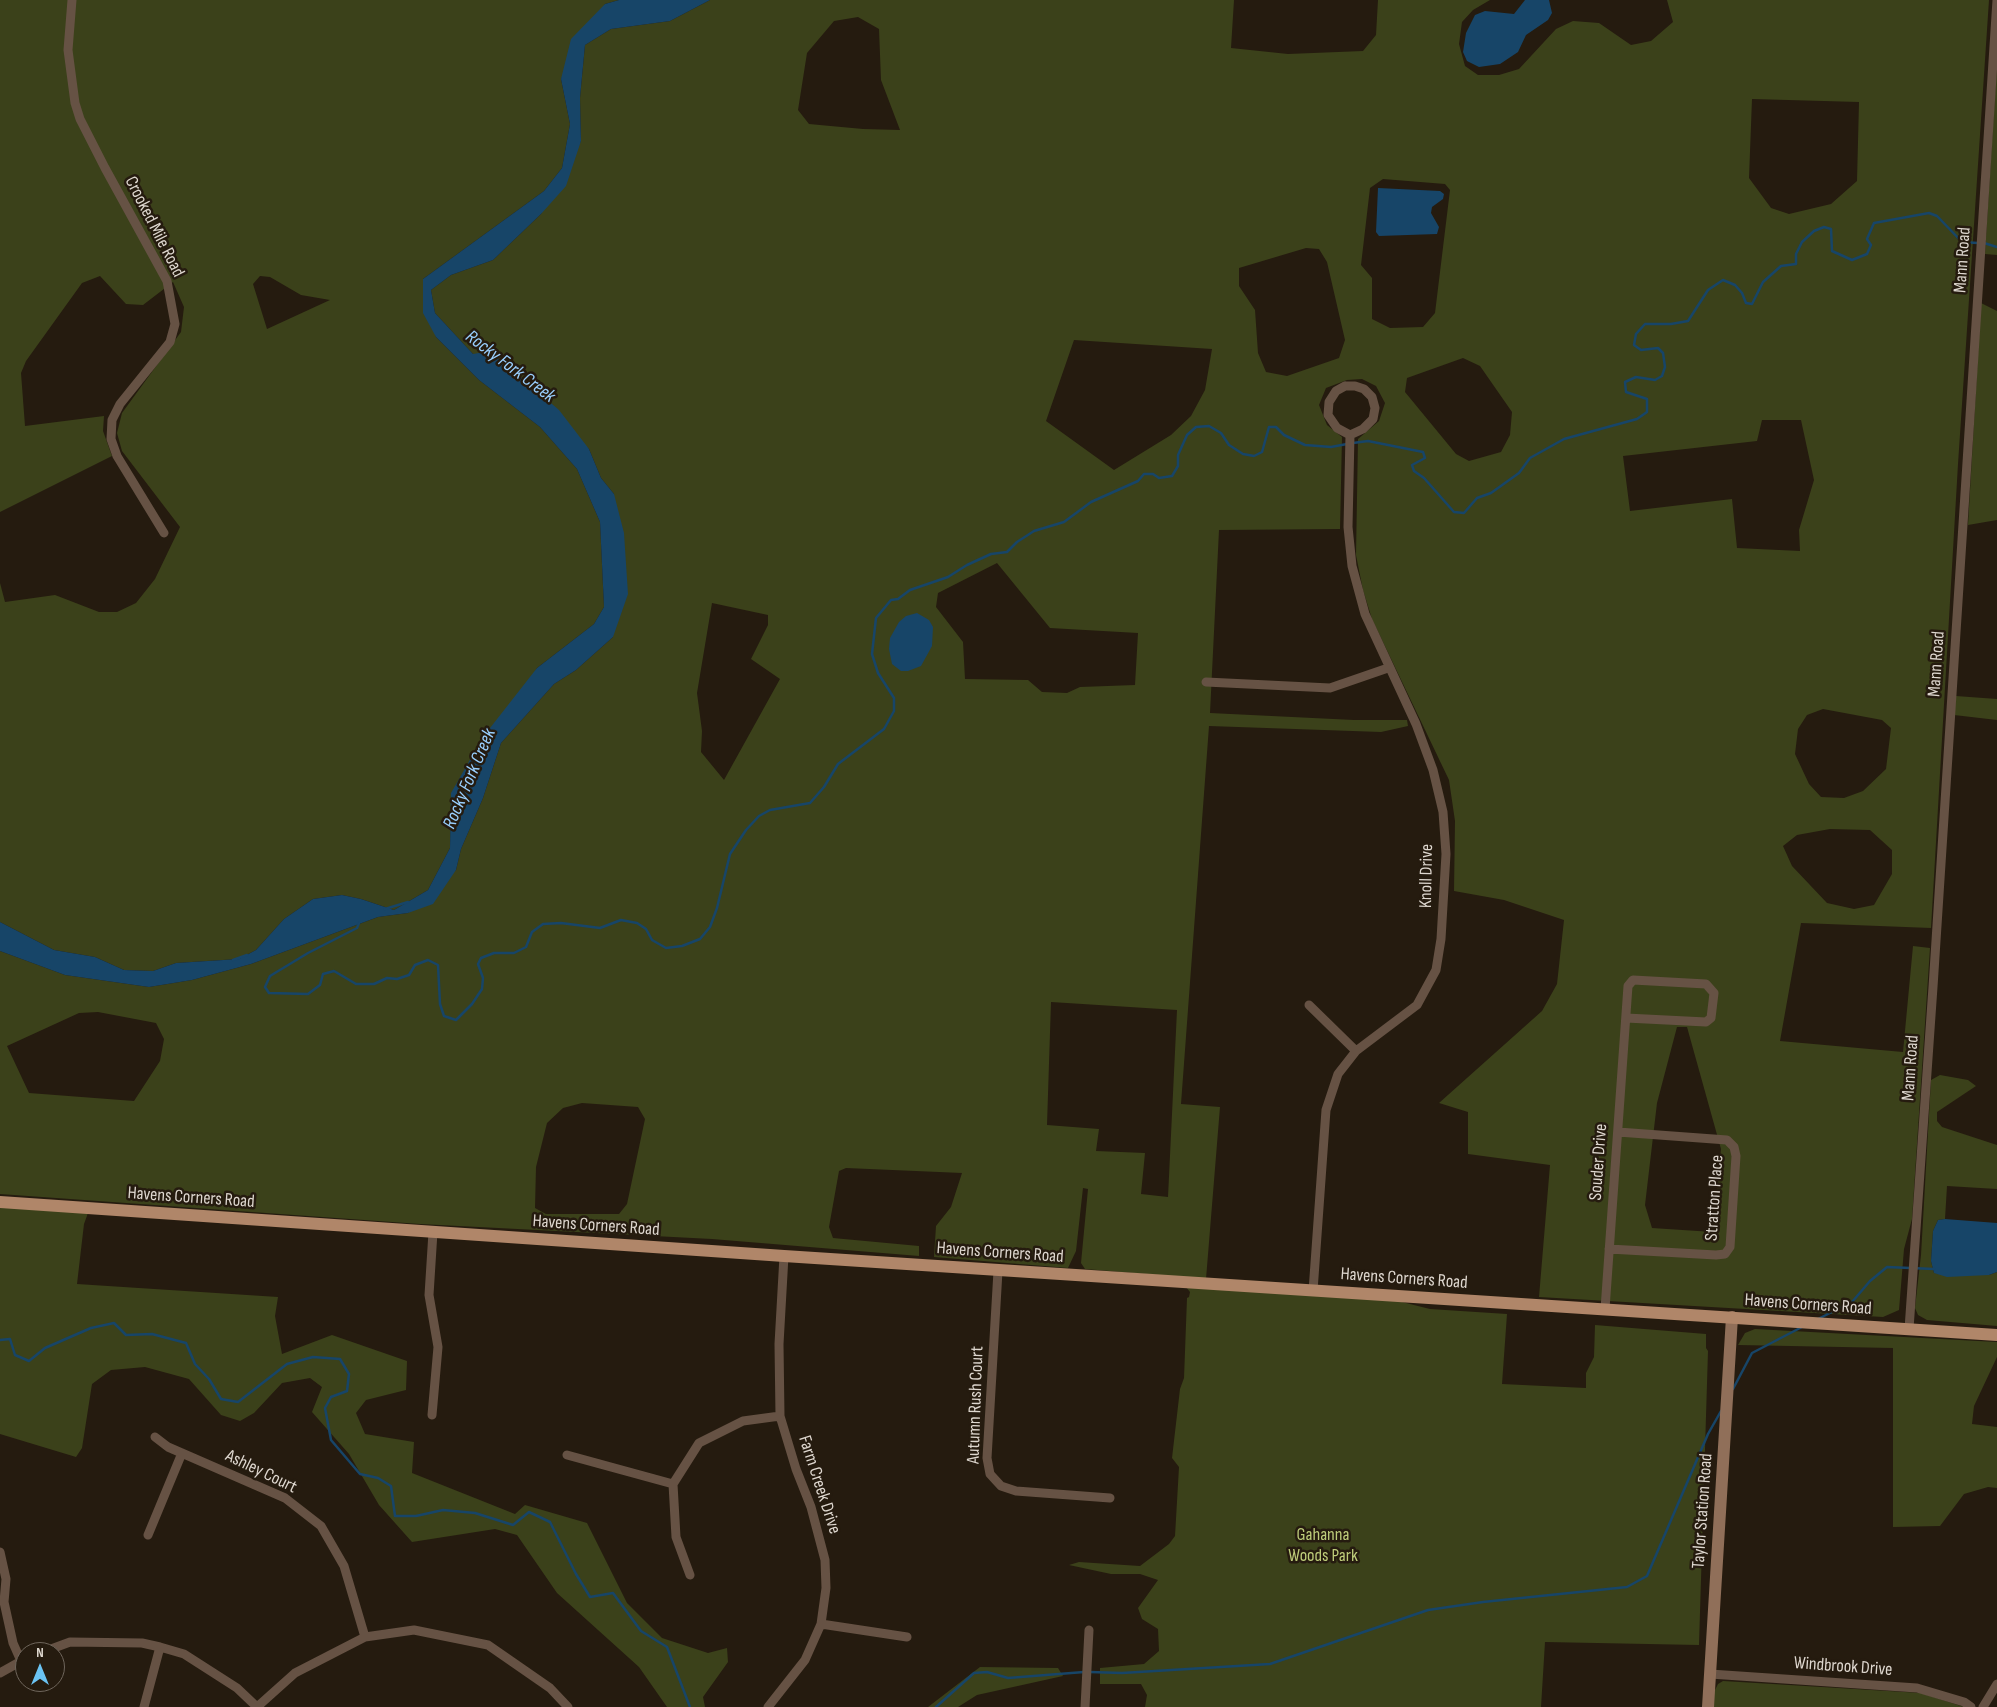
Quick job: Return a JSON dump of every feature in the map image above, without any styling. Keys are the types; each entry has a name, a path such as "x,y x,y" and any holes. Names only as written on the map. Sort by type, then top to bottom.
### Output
{"main road":[{"name":"Havens Corners Road","path":"0,1202 784,1256 1997,1335"},
{"name":"Taylor Station Road","path":"1708,1707 1732,1317"}],"street":[{"name":"Crooked Mile Road","path":"72,0 68,50 75,102 80,119 166,281 175,324 170,342 120,404 112,420 111,439 117,456 164,533"},
{"name":"Mann Road","path":"1909,1330 1997,0"},
{"path":"1345,386 1355,386 1368,393 1375,408 1373,418 1363,429 1350,435 1337,428 1328,415 1329,402 1336,391 1345,386"},
{"name":"Knoll Drive","path":"1313,1291 1326,1110 1338,1074 1356,1051 1417,1005 1436,970 1441,938 1446,854 1443,812 1433,770 1416,724 1388,668 1365,614 1352,566 1348,527 1350,435"},
{"path":"1206,682 1330,688 1388,668"},
{"name":"Souder Drive","path":"1605,1309 1628,986 1633,980 1706,984 1714,993 1712,1018 1706,1022 1626,1018"},
{"path":"1309,1005 1356,1051"},
{"name":"Stratton Place","path":"1609,1249 1716,1255 1724,1254 1730,1247 1736,1156 1734,1146 1727,1140 1618,1132"},
{"path":"432,1416 438,1346 429,1295 433,1232"},
{"name":"Farm Creek Drive","path":"768,1707 806,1660 821,1624 826,1588 825,1560 811,1507 796,1469 780,1416 778,1344 784,1256"},
{"name":"Autumn Rush Court","path":"998,1270 987,1458 990,1474 1000,1486 1016,1491 1110,1498"},
{"path":"690,1574 676,1537 673,1484 699,1442 743,1421 780,1416"},
{"name":"Ashley Court","path":"155,1437 168,1447 285,1498 322,1526 344,1566 364,1637"},
{"path":"148,1534 182,1453"},
{"path":"567,1455 673,1484"},
{"path":"0,1552 6,1579 4,1602 15,1646"},
{"path":"821,1624 907,1637"},
{"path":"65,1644 70,1642 142,1643 184,1654 237,1688 257,1707 295,1674 364,1637 414,1630 488,1645 550,1688 568,1707"},
{"path":"1084,1707 1089,1630"},
{"path":"144,1707 160,1647"},
{"path":"0,1673 15,1665"},
{"name":"Windbrook Drive","path":"1710,1674 1917,1688 1964,1702 1971,1707"},
{"path":"1983,1707 1997,1684"}],"green space":[{"path":"0,0 619,0 605,4 561,79 570,124 562,168 544,191 423,279 436,337 479,380 540,427 577,469 600,522 604,607 594,624 537,668 451,822 450,848 428,890 394,910 342,895 313,899 284,919 256,950 239,959 176,963 153,971 124,970 95,957 54,950 0,922 0,583 5,602 55,595 99,612 117,612 136,603 155,579 180,527 122,451 117,433 122,413 181,332 184,307 173,282 143,305 126,304 100,276 82,283 26,361 21,373 25,426 104,416 103,431 112,456 0,512","holes":["260,276 270,277 301,295 330,300 267,329 253,284"]},
{"path":"710,0 1234,0 1231,48 1288,54 1363,51 1376,35 1378,0 1490,0 1473,10 1462,22 1459,44 1465,66 1478,75 1499,75 1519,69 1556,29 1573,21 1599,23 1631,45 1651,41 1673,22 1667,0 1989,0 1958,464 1931,928 1801,923 1780,1041 1903,1052 1913,946 1930,948 1912,1219 1904,1249 1899,1310 1883,1317 1539,1297 1550,1165 1468,1154 1468,1112 1439,1103 1542,1011 1557,984 1564,920 1504,900 1454,891 1455,821 1449,780 1372,619 1363,590 1356,555 1358,439 1379,421 1385,403 1376,386 1362,379 1347,380 1326,388 1319,405 1327,425 1342,437 1340,529 1219,530 1210,713 1354,720 1407,720 1408,726 1381,732 1209,726 1181,1104 1220,1107 1206,1279 1085,1269 1081,1263 1088,1189 1083,1188 1076,1251 1068,1268 934,1257 936,1226 951,1207 962,1173 846,1168 839,1171 829,1227 833,1238 919,1246 919,1256 712,1239 420,1224 0,1194 0,951 65,975 149,987 192,980 251,964 378,917 408,913 456,870 461,849 483,798 501,743 554,684 576,670 613,637 614,494 601,478 589,449 473,354 435,313 431,290 451,275 493,260 541,214 581,141 580,98 585,45 611,29 670,21","holes":["858,17 879,29 881,80 900,130 809,124 798,110 807,53 834,21","1752,99 1859,102 1857,181 1831,204 1789,214 1771,208 1749,178","1383,179 1445,184 1450,190 1435,313 1423,327 1390,328 1372,319 1372,278 1361,265 1370,188","1306,248 1319,249 1327,262 1345,340 1339,358 1287,376 1266,372 1258,353 1255,310 1239,286 1239,268","1074,340 1212,349 1205,390 1191,416 1171,435 1114,470 1046,421","1463,358 1480,366 1512,412 1510,435 1501,452 1469,461 1456,454 1405,392 1407,378","1762,420 1801,420 1814,480 1799,530 1800,551 1737,548 1732,499 1630,511 1623,456 1757,441","997,563 1050,628 1138,633 1135,685 1080,687 1067,693 1042,692 1028,680 965,679 963,642 936,607 938,593","712,603 768,615 768,625 751,659 780,679 724,780 701,752 702,731 697,693","1823,709 1882,720 1891,728 1886,769 1863,791 1844,798 1821,797 1809,784 1795,754 1798,729 1807,715","1830,829 1870,830 1892,850 1892,874 1874,905 1854,909 1827,903 1792,866 1783,846 1797,835","1051,1002 1177,1010 1168,1197 1141,1194 1145,1153 1096,1151 1099,1129 1047,1125","98,1012 156,1023 164,1039 160,1061 134,1101 29,1093 7,1046 79,1013","1677,1027 1687,1027 1721,1149 1713,1232 1652,1228 1645,1205 1657,1103","582,1103 638,1107 645,1119 627,1204 619,1214 546,1214 535,1208 536,1167 547,1123 563,1108"]},
{"path":"1997,61 1997,255 1985,254"},
{"path":"1981,303 1997,311 1997,520 1968,525"},
{"path":"1956,696 1997,699 1997,720 1954,715"},
{"path":"1940,1075 1968,1080 1976,1086 1937,1112 1937,1121 1942,1127 1997,1145 1997,1189 1947,1186 1945,1219 1938,1220 1933,1231 1931,1261 1934,1273 1989,1275 1997,1272 1997,1326 1927,1320 1918,1315 1915,1308 1921,1255 1931,1080"},
{"path":"0,1207 88,1213 84,1224 77,1284 278,1297 275,1316 282,1354 332,1335 407,1361 406,1390 366,1400 356,1413 365,1434 414,1442 412,1473 515,1514 525,1505 587,1523 627,1603 662,1638 708,1653 727,1648 728,1662 703,1697 705,1707 667,1707 639,1667 557,1593 517,1535 495,1529 412,1542 379,1505 349,1454 312,1412 322,1387 310,1378 282,1383 254,1413 240,1421 221,1415 189,1379 145,1367 111,1370 92,1384 82,1448 76,1457 0,1434"},
{"name":"Gahanna Woods Park","path":"1186,1287 1394,1300 1430,1309 1507,1314 1502,1384 1586,1388 1586,1373 1594,1357 1595,1325 1706,1334 1706,1348 1708,1351 1699,1645 1545,1642 1541,1707 1145,1707 1147,1695 1141,1684 1100,1684 1100,1668 1144,1664 1159,1651 1158,1629 1142,1619 1138,1608 1158,1580 1140,1574 1111,1574 1069,1565 1079,1562 1140,1566 1169,1544 1175,1536 1179,1467 1172,1458 1180,1389 1184,1378 1187,1298 1190,1292"},
{"path":"1755,1329 1997,1342 1997,1357 1974,1406 1972,1424 1997,1427 1997,1488 1988,1487 1964,1494 1940,1526 1893,1527 1893,1348 1738,1345 1745,1333"},
{"path":"980,1667 1058,1668 1063,1676 977,1695 958,1707 928,1707"},
{"path":"1723,1681 1921,1693 1964,1707 1712,1707 1713,1694 1718,1684"}],"water":[{"path":"619,0 710,0 670,21 611,29 585,45 580,98 581,141 566,186 541,214 493,260 451,275 431,290 435,313 473,354 490,351 559,410 589,449 601,478 614,494 624,533 628,594 613,637 576,670 554,684 501,743 483,798 461,849 456,870 433,904 408,913 378,917 251,964 192,980 149,987 65,975 0,951 0,922 54,950 95,957 124,970 153,971 176,963 239,959 256,950 284,919 313,899 342,895 394,910 428,890 450,848 451,793 483,737 537,668 594,624 604,607 600,522 577,469 540,427 479,380 436,337 423,313 423,279 544,191 562,168 570,124 561,79 571,39 605,4"},
{"path":"1525,0 1549,0 1552,13 1548,20 1526,35 1518,52 1500,64 1479,67 1467,61 1463,52 1466,33 1475,15 1485,11 1514,14"},
{"path":"1378,188 1440,191 1444,194 1443,199 1432,207 1431,213 1439,227 1437,234 1379,236 1376,232"},
{"path":"917,613 929,620 933,627 932,646 921,666 908,671 901,671 892,664 889,649 890,638 899,622 906,616"},
{"path":"1938,1220 1997,1223 1997,1272 1989,1275 1947,1277 1934,1273 1931,1261 1933,1231"}],"waterway":[{"path":"1353,443 1368,441 1423,452 1425,458 1412,465 1414,471 1424,478 1454,512 1464,513 1477,498 1491,493 1519,473 1530,458 1564,439 1637,419 1647,412 1647,399 1626,392 1625,382 1636,377 1655,380 1662,376 1665,367 1663,353 1658,348 1641,350 1634,345 1636,334 1645,324 1671,324 1688,321 1708,290 1723,280 1735,285 1742,293 1746,303 1752,304 1763,282 1781,266 1796,264 1796,254 1802,242 1814,231 1824,227 1831,229 1832,251 1852,260 1867,254 1871,245 1867,239 1874,223 1929,213 1937,216 1962,242 1978,243"},
{"path":"1984,243 1997,247"},
{"path":"359,923 357,928 308,953 270,976 265,987 269,993 308,994 320,985 323,974 334,971 356,984 374,984 387,978 397,979 409,975 415,965 428,960 438,965 440,1004 444,1016 456,1020 472,1004 482,989 483,978 478,964 481,958 494,953 514,953 526,947 532,932 543,924 561,923 600,928 621,920 637,923 646,929 652,940 666,948 682,946 700,939 710,927 717,908 730,854 746,830 759,816 770,810 810,803 824,787 838,764 884,729 894,711 894,698 878,673 872,654 876,618 891,600 898,599 910,590 948,577 967,565 991,554 1007,552 1017,542 1034,531 1064,522 1091,502 1138,481 1144,474 1153,474 1159,478 1172,476 1178,466 1178,455 1187,435 1196,427 1209,426 1221,433 1229,445 1243,454 1254,456 1262,452 1269,427 1276,427 1284,435 1305,445 1331,447 1347,444"},
{"name":"Rocky Fork Creek","path":"385,909 408,902"},
{"name":"Rocky Fork Creek","path":"233,960 247,955"},
{"path":"1818,1319 1852,1302 1870,1281 1887,1267 1934,1269"},
{"path":"0,1340 10,1339 15,1355 29,1361 45,1348 91,1328 114,1323 126,1335 152,1334 186,1343 195,1364 209,1379 221,1399 238,1402 287,1364 313,1357 340,1359 349,1374 347,1391 331,1397 325,1408 331,1440 360,1474 378,1478 391,1486 395,1516 416,1516 443,1510 475,1513 513,1525 529,1512 550,1522 576,1574 590,1597 613,1593 641,1631 667,1647 690,1707"},
{"path":"1733,1389 1752,1353 1802,1327"},
{"path":"1090,1672 1122,1673 1270,1664 1428,1610 1483,1602 1627,1587 1647,1576 1708,1434 1721,1411"},
{"path":"936,1707 974,1673 987,1672 1008,1678 1084,1672"}]}
